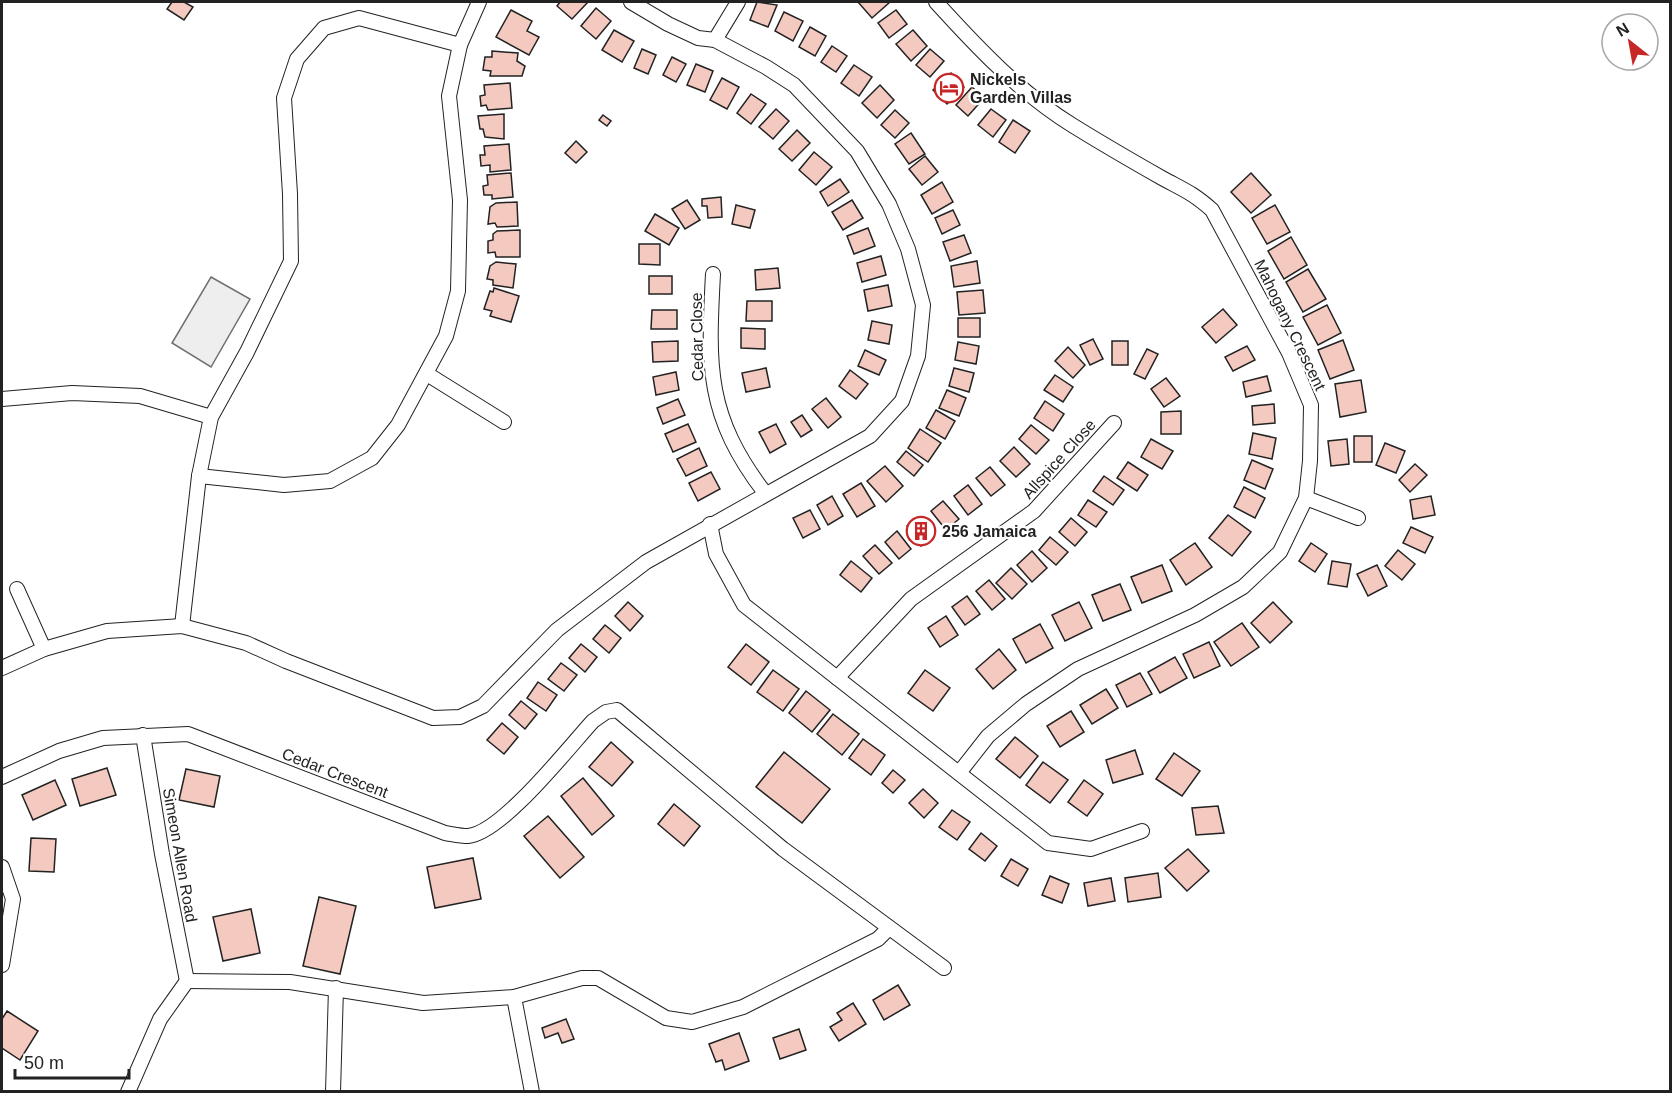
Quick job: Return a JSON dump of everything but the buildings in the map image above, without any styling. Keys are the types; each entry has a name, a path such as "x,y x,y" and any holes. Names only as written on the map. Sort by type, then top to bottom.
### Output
{"street":[{"path":"199,476 284,484 330,480 372,458 398,425 446,336 458,291 460,200 448,96 460,45 479,2"},
{"path":"2,668 44,649 107,631 182,626 246,643 307,670 433,718 460,717 483,706 565,624 646,562 870,436 902,401 918,356 922,305 908,249 893,213 857,151 794,86 766,67 715,40 698,38 668,24 631,2"},
{"path":"715,40 738,2"},
{"name":"Mahogany Crescent","path":"936,2 986,54 1036,99 1069,123 1164,179 1192,192 1212,210 1289,353 1311,405 1310,461 1306,498 1280,552 1242,587 1195,615 1078,669 1026,704 988,735 958,773"},
{"path":"182,626 199,476 211,417 247,352 291,261 290,194 284,98 297,59 324,28 359,18 460,45"},
{"name":"Cedar Close","path":"713,274 710,334 711,376 720,415 742,463 765,494"},
{"path":"427,374 504,422"},
{"path":"2,399 72,393 140,396 211,417"},
{"name":"Allspice Close","path":"837,678 911,599 1034,511 1114,423"},
{"path":"1306,498 1358,518"},
{"path":"710,524 716,554 744,605 1048,843 1091,849 1142,831"},
{"path":"17,589 44,649"},
{"name":"Cedar Crescent","path":"2,777 59,751 102,738 188,734 445,833 469,836 486,828 523,799 593,721 606,712 617,710 783,849 890,928"},
{"name":"Simeon Allen Road","path":"143,735 162,854 187,981"},
{"path":"2,867 13,899 2,964"},
{"path":"128,1092 160,1019 187,981 290,982 423,1003 514,997 582,978 598,978 666,1018 692,1022 743,1007 878,939 890,928 944,968"},
{"path":"333,1092 336,988"},
{"path":"514,997 532,1092"}],"shaded area":[{"path":"211,277 250,299 211,367 172,343"}],"place":[{"name":"Nickels Garden Villas","path":"949,88"},
{"name":"256 Jamaica","path":"921,531"}]}
